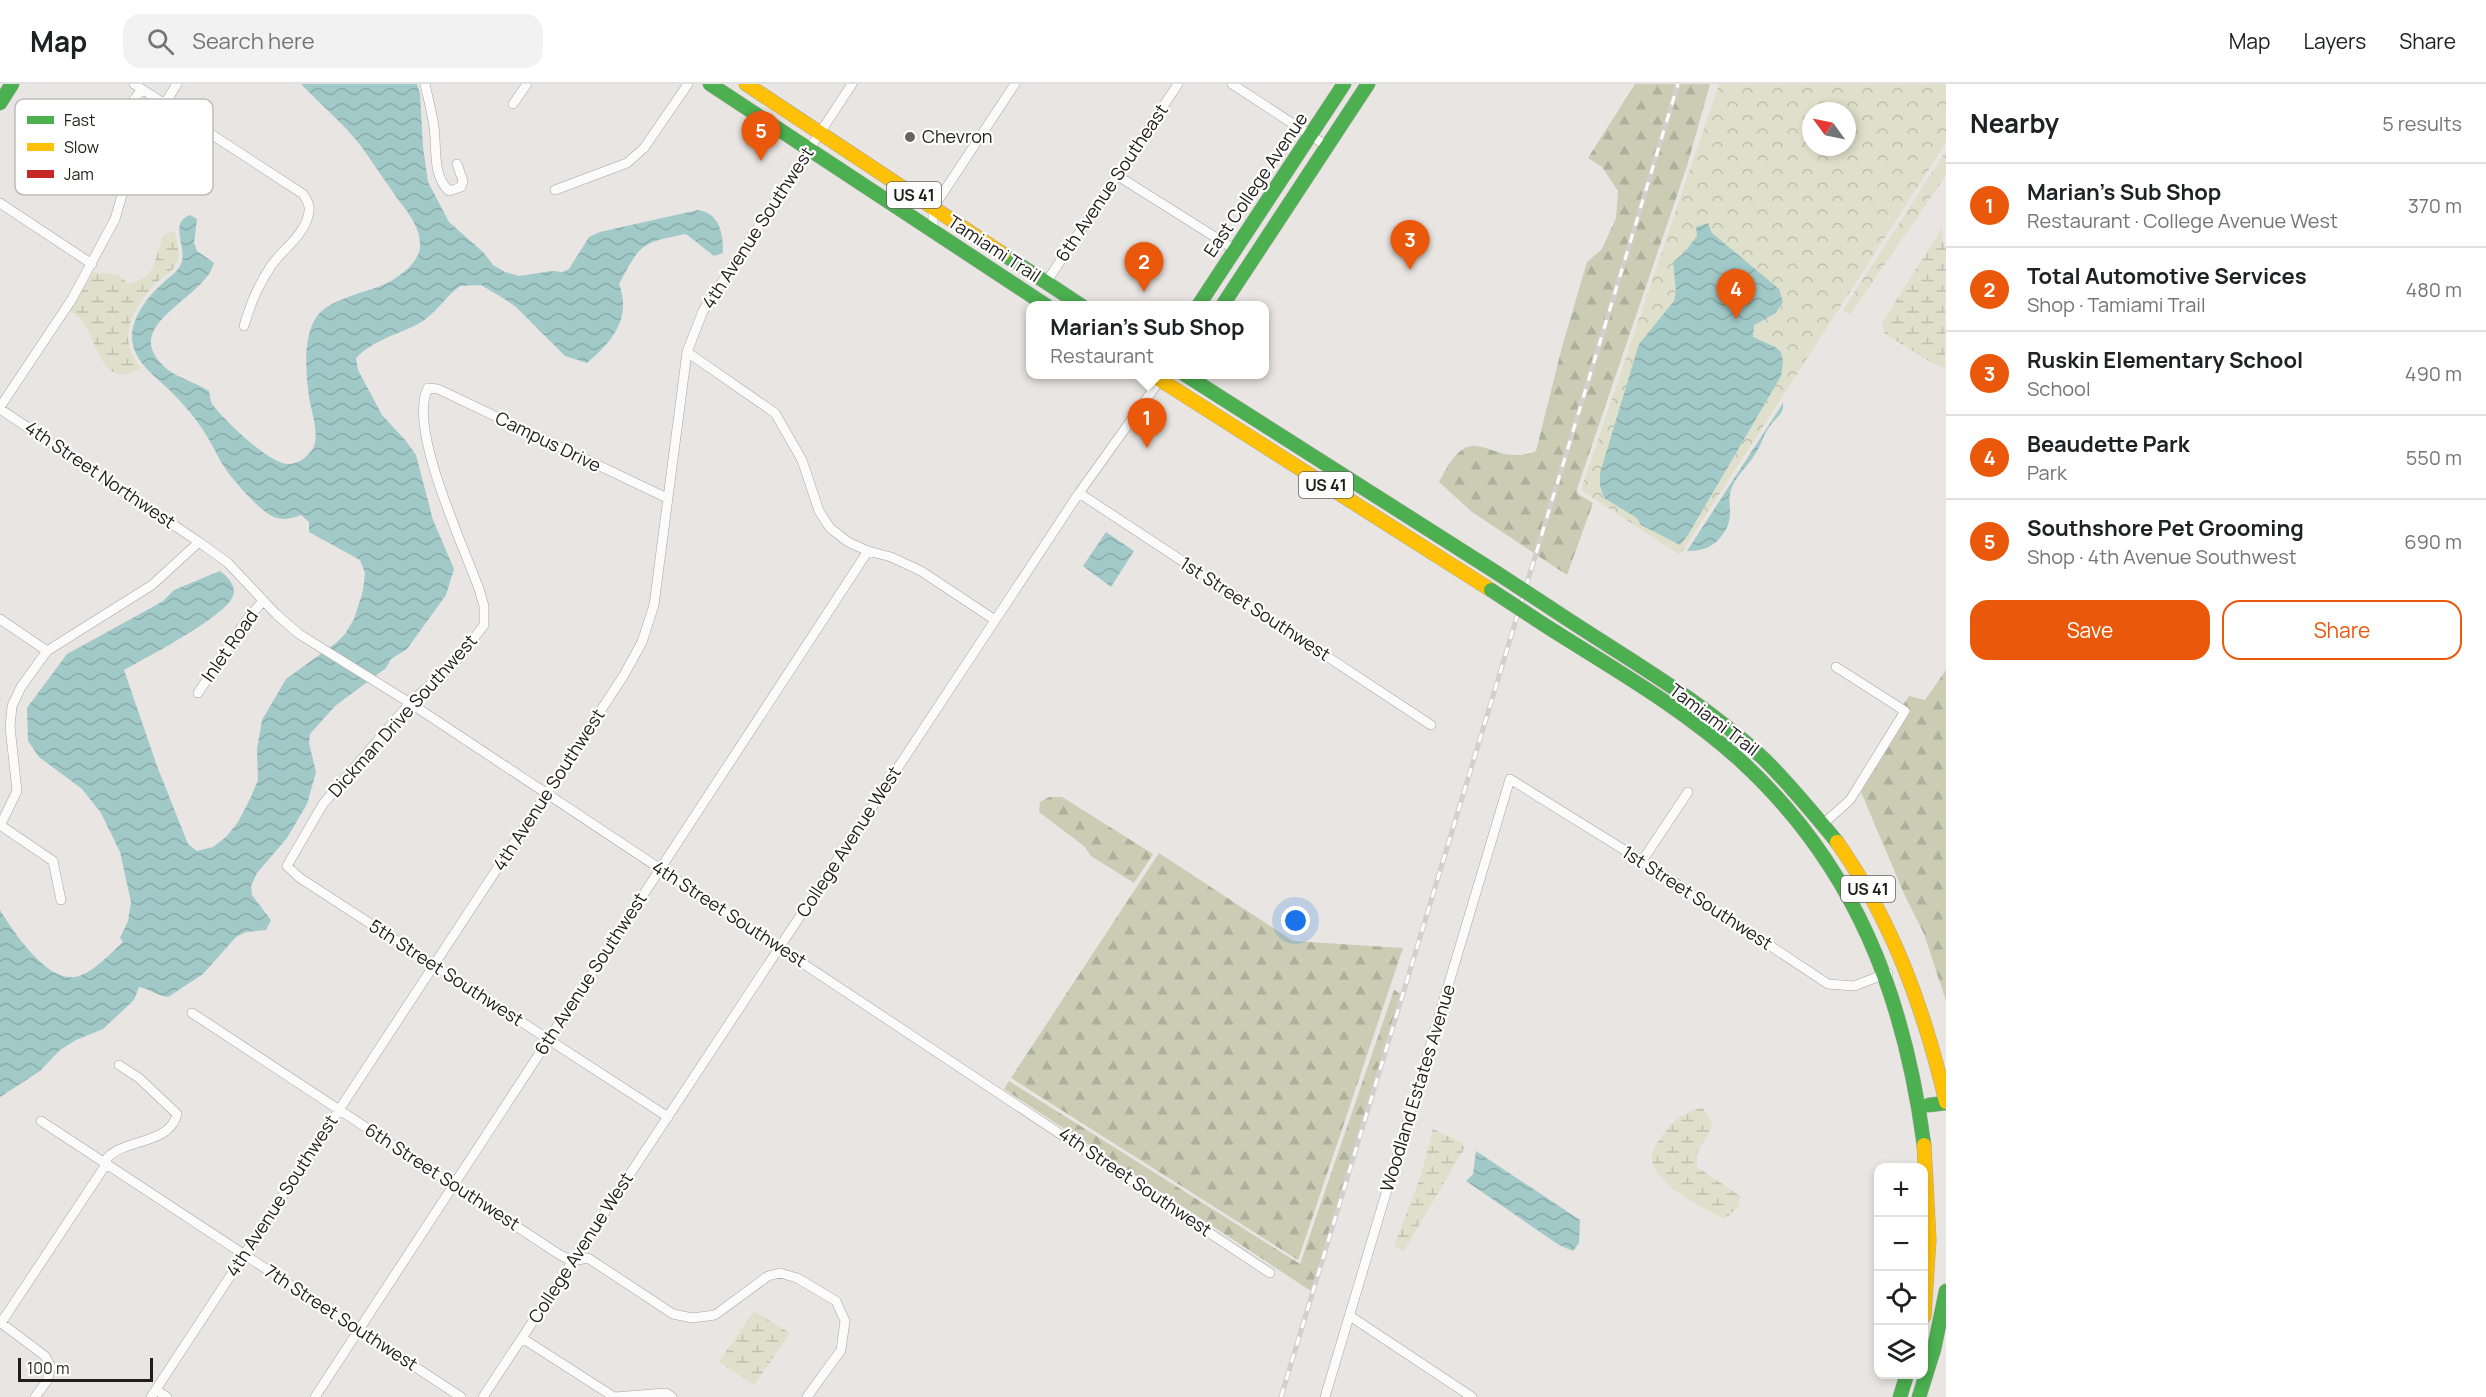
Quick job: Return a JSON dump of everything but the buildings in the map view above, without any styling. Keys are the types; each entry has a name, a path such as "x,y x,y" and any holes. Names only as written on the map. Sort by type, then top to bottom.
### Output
{"main road":[{"path":"0,103 12,84"},
{"name":"Tamiami Trail","path":"710,84 1040,301"},
{"name":"Tamiami Trail","path":"746,84 1075,301"},
{"name":"East College Avenue","path":"1201,301 1344,84"},
{"name":"East College Avenue","path":"1225,301 1368,84"},
{"path":"1018,286 1041,286 1047,282"},
{"name":"Tamiami Trail","path":"1164,379 1678,713 1740,760 1810,835 1832,864 1867,923 1890,972 1913,1035 1929,1106 1935,1179 1935,1207 1928,1286"},
{"name":"Tamiami Trail","path":"1190,379 1549,607 1717,720 1774,769 1823,824 1867,886 1903,957 1929,1027 1946,1102"},
{"path":"1929,1106 1946,1102"},
{"path":"1920,1394 1934,1349 1946,1291"}],"street":[{"path":"168,99 177,84"},
{"path":"425,84 434,127 437,165 443,186 449,191 456,190 463,181 457,164"},
{"path":"513,104 527,84"},
{"path":"555,190 627,163 644,148 688,84"},
{"name":"4th Avenue Southwest","path":"153,1393 547,794 624,675 642,642 654,605 687,352 703,311 852,84"},
{"path":"933,230 933,208 1015,84"},
{"name":"6th Avenue Southeast","path":"1047,282 1178,84"},
{"path":"1232,84 1327,147"},
{"path":"138,87 158,99"},
{"path":"213,135 303,194 309,203 309,215 305,225 273,264 254,294 244,326"},
{"path":"1118,176 1234,249"},
{"path":"0,408 72,299 115,219 122,195"},
{"path":"0,203 92,264"},
{"path":"687,352 775,413 802,460 819,511 830,528 848,542 868,551 891,556 921,571 995,620"},
{"name":"College Avenue West","path":"483,1397 1079,493 1157,379"},
{"name":"Campus Drive","path":"428,388 438,389 667,498"},
{"name":"Dickman Drive Southwest","path":"287,866 322,804 410,703 458,659 484,625 484,606 479,589 426,442 423,397 428,388"},
{"name":"4th Street Northwest","path":"0,408 199,542"},
{"name":"1st Street Southwest","path":"1079,493 1431,725"},
{"path":"61,900 53,861 0,825 17,791 10,727 12,706 26,679 47,651 152,585 199,542"},
{"name":"4th Street Southwest","path":"199,542 228,563 263,601 311,642 410,703 661,868 1270,1273"},
{"name":"6th Avenue Southwest","path":"315,1397 868,551"},
{"name":"Inlet Road","path":"198,693 247,619 263,601"},
{"path":"0,619 47,651"},
{"path":"1823,824 1850,800 1905,711 1836,667"},
{"name":"1st Street Southwest","path":"1510,779 1642,861 1828,984 1854,986 1890,972"},
{"name":"Woodland Estates Avenue","path":"1325,1397 1510,779"},
{"path":"1642,861 1688,792"},
{"name":"5th Street Southwest","path":"287,866 300,878 668,1117"},
{"name":"6th Street Southwest","path":"192,1013 572,1261"},
{"path":"35,1397 47,1381 51,1367 45,1356 1,1323 112,1154 168,1129 176,1121 177,1114 139,1078 119,1065"},
{"name":"7th Street Southwest","path":"41,1121 461,1397"},
{"path":"572,1261 588,1258 673,1314 692,1318 715,1316 768,1276 780,1273 797,1278 836,1301 845,1321 841,1350 807,1397"},
{"path":"1350,1316 1472,1397"},
{"path":"522,1338 614,1397 666,1393 672,1397"},
{"path":"1904,1385 1920,1394"},
{"path":"153,1393 167,1397"}],"green space":[{"path":"1635,84 1710,84 1687,166 1577,489 1578,494 1593,503 1567,575 1472,512 1439,482 1458,453 1470,446 1513,455 1536,451 1562,347 1587,262 1602,249 1616,218 1618,191 1602,167 1588,158"},
{"path":"1719,84 1946,84 1946,143 1680,555 1581,490"},
{"path":"1946,151 1946,175 1850,315 1843,310"},
{"path":"1942,228 1946,248 1945,368 1932,363 1885,334 1882,323"},
{"path":"175,231 179,252 177,263 148,291 130,323 129,346 141,368 128,374 117,374 103,361 87,329 78,316 70,311 93,272 118,275 129,284 146,276 154,265 165,234"},
{"path":"1946,670 1946,1001 1924,934 1905,896 1861,792 1911,711 1903,705 1909,696 1925,700"},
{"path":"1049,797 1062,797 1153,854 1134,883 1091,856 1084,846 1039,812 1040,802"},
{"path":"1159,853 1293,941 1403,948 1298,1260 1011,1078"},
{"path":"1394,990 1401,994 1311,1291 1004,1089 1009,1081 1300,1264"},
{"path":"1702,1108 1712,1125 1698,1152 1697,1167 1740,1196 1739,1206 1725,1219 1693,1202 1670,1186 1660,1177 1652,1158 1656,1145 1671,1124 1686,1114"},
{"path":"1433,1129 1463,1143 1465,1147 1404,1251 1394,1246 1421,1175"},
{"path":"754,1311 790,1333 754,1385 719,1362"}],"water":[{"path":"301,84 417,84 420,94 423,147 428,182 449,222 483,252 493,265 505,272 519,276 552,271 563,272 569,269 589,237 600,232 698,210 711,215 716,220 721,232 723,253 714,256 686,234 660,240 644,247 632,260 619,284 623,308 617,328 612,338 587,363 565,356 516,307 481,285 460,286 424,320 378,342 356,358 358,370 382,415 416,455 433,520 454,569 446,595 407,649 391,659 386,668 335,706 310,734 309,743 316,772 307,804 287,838 257,873 251,886 252,895 271,920 266,930 246,932 236,937 203,974 168,997 139,987 134,1000 103,1029 76,1040 60,1050 40,1071 0,1097 0,910 21,941 41,963 63,976 74,977 94,968 123,942 120,938 128,921 131,902 120,852 101,813 82,789 39,757 28,741 27,708 67,654 163,601 174,590 220,571 229,579 234,590 232,598 225,606 182,637 124,670 157,766 188,844 197,851 213,847 226,837 238,822 251,797 258,780 257,749 262,720 286,679 345,634 354,619 363,591 365,573 360,560 309,532 309,522 301,515 288,519 267,513 236,482 194,418 138,358 132,337 135,322 142,307 181,264 180,224 190,215 197,219 194,243 197,251 214,263 207,277 156,326 151,340 154,354 172,373 209,391 212,404 218,411 236,430 270,457 292,464 302,460 312,450 315,445 316,431 309,397 306,358 308,339 314,321 320,313 337,301 380,286 399,276 417,257 420,239 413,220 361,146"},
{"path":"1708,223 1712,233 1779,289 1783,302 1776,313 1754,325 1753,337 1778,349 1781,353 1782,366 1781,376 1680,545 1641,525 1637,518 1604,498 1600,486 1600,473 1639,344 1674,301 1676,292 1673,262 1685,252 1697,236 1696,227"},
{"path":"1783,403 1781,413 1768,429 1754,455 1733,485 1729,520 1723,534 1708,547 1687,551"},
{"path":"1106,532 1134,551 1111,587 1083,566"},
{"path":"1476,1151 1580,1220 1579,1243 1573,1251 1559,1245 1466,1181 1473,1174"}],"railway":[{"path":"1281,1397 1678,84"}],"traffic: fast":[{"path":"0,103 12,84"},
{"path":"710,84 1039,301"},
{"path":"1201,301 1344,84"},
{"path":"1225,301 1368,84"},
{"path":"1003,254 1074,301"},
{"path":"1192,379 1497,573"},
{"path":"1497,573 1549,607"},
{"path":"1491,590 1543,624"},
{"path":"1549,607 1715,717 1765,760 1837,842"},
{"path":"1543,624 1645,688 1718,741 1781,801 1815,844 1844,889 1868,936 1887,985 1903,1036 1924,1145"},
{"path":"1929,1105 1946,1103"},
{"path":"1919,1397 1934,1349 1946,1291"},
{"path":"1900,1397 1905,1379"}],"traffic: slow":[{"path":"746,84 1003,254"},
{"path":"1159,379 1491,590"},
{"path":"1837,842 1875,903 1904,967 1928,1033 1946,1102"},
{"path":"1924,1145 1929,1240 1927,1271"}],"place":[{"name":"Chevron","path":"910,137"},
{"name":"Southshore Pet Grooming","path":"761,161"},
{"name":"Ruskin Elementary School","path":"1410,270"},
{"name":"Total Automotive Services","path":"1144,292"},
{"name":"Beaudette Park","path":"1736,319"},
{"name":"Marian's Sub Shop","path":"1147,448"}]}
